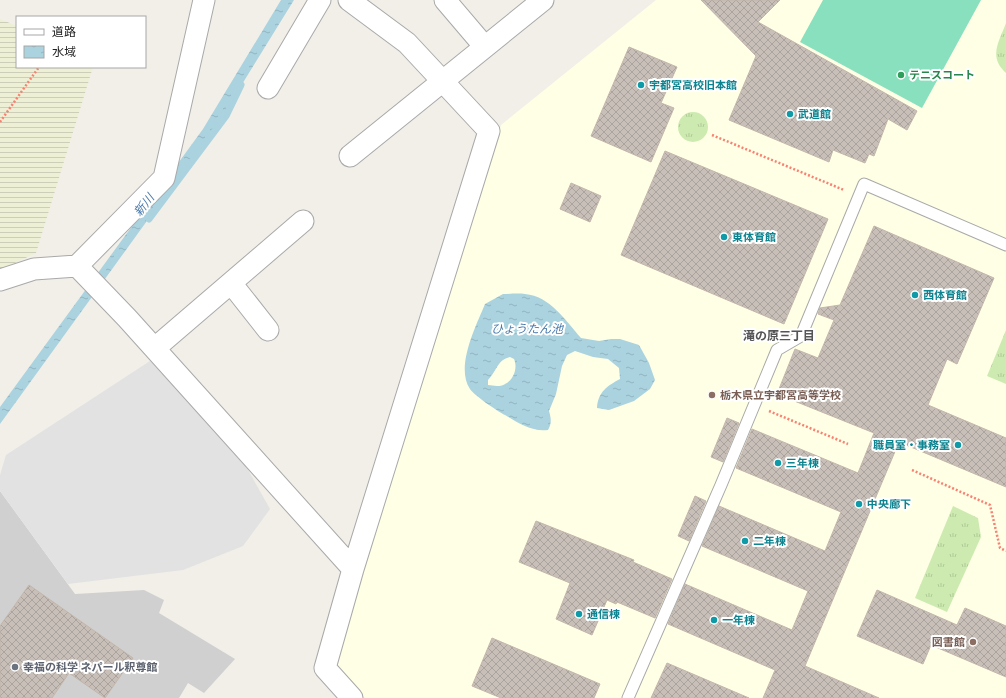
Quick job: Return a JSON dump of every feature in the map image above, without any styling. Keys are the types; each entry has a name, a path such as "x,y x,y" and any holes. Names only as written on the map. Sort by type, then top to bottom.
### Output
{"street":[{"path":"83,272 164,178 204,0"},
{"path":"268,88 320,0"},
{"path":"348,0 407,43 489,131 353,569 325,668 352,698"},
{"path":"445,0 485,47"},
{"path":"350,156 543,0"},
{"path":"155,348 303,221"},
{"path":"0,280 34,269 83,272 155,348 353,569"},
{"path":"231,283 268,330"}],"lane":[{"path":"628,698 721,485 777,350 801,336 864,184 1006,245"}],"path":[{"path":"0,122 38,68"},
{"path":"712,135 859,197"},
{"path":"754,404 848,444"},
{"path":"912,470 990,505 1000,548 1006,551"}],"shaded area":[{"name":"栃木県立宇都宮高等学校","path":"656,0 1006,0 1006,698 365,698 333,664 501,125"},
{"path":"0,19 16,26 16,68 93,68 36,253 0,270"},
{"path":"150,361 242,459 270,509 243,546 183,570 68,584 0,491 0,475 6,455"},
{"path":"0,491 75,594 144,590 164,600 159,613 235,659 204,693 188,683 179,698 0,698"}],"green space":[{"name":"テニスコート","path":"823,0 981,0 922,108 800,42"},
{"path":"1006,23 1006,73 997,61 996,55 998,43"},
{"path":"693,112 699,113 707,121 707,133 699,141 693,142 687,141 679,133 678,127 679,121 687,113"},
{"path":"1006,330 1006,384 987,376"},
{"path":"953,506 978,518 981,537 947,612 915,598"}],"water":[{"path":"281,0 294,0 220,120 0,424 0,407 203,129"},
{"name":"ひょうたん池","path":"503,294 525,294 542,299 557,310 581,338 599,341 620,339 639,345 649,363 655,380 650,389 634,401 609,410 597,408 599,398 604,390 620,379 619,368 608,359 593,357 575,351 567,355 562,366 556,394 549,411 551,420 548,430 536,430 525,426 501,413 481,399 470,389 466,380 465,370 468,346 485,304","holes":["510,357 514,359 515,372 513,377 502,385 488,385 488,380 500,363 506,358"]}],"building":[{"path":"701,0 780,0 758,22 917,111 907,130 888,119 874,156 869,154 865,163 833,150 829,162 729,120 756,56"},
{"name":"宇都宮高校旧本館","path":"629,47 677,67 661,103 674,108 651,162 591,136"},
{"name":"東体育館","path":"665,151 828,219 784,324 621,255"},
{"path":"571,183 601,196 590,222 560,209"},
{"path":"874,226 994,278 957,364 947,359 928,405 1006,438 1006,487 899,442 805,666 879,698 763,698 775,670 668,624 685,584 792,630 808,591 702,546 719,506 825,551 841,512 736,468 752,429 858,473 874,433 777,394 795,349 818,358 834,320 818,314 820,308 840,305"},
{"path":"727,418 739,423 723,462 711,457"},
{"path":"695,496 706,501 689,541 678,536"},
{"path":"536,521 634,560 633,562 672,579 655,618 617,602 616,604 607,600 592,635 556,619 570,583 519,562"},
{"path":"29,585 133,658 105,698 69,673 52,698 0,698 0,626"},
{"path":"877,590 957,625 965,608 1006,626 1006,677 931,645 923,664 857,636"},
{"path":"492,638 600,684 594,698 501,698 472,686"},
{"path":"667,663 749,698 651,698"}],"waterway":[{"name":"新川","path":"149,219 226,116 241,85"}],"place":[{"name":"テニスコート","path":"901,75"},
{"name":"宇都宮高校旧本館","path":"641,85"},
{"name":"武道館","path":"790,114"},
{"name":"東体育館","path":"724,237"},
{"name":"西体育館","path":"915,295"},
{"name":"栃木県立宇都宮高等学校","path":"712,395"},
{"name":"職員室・事務室","path":"958,445"},
{"name":"三年棟","path":"778,463"},
{"name":"中央廊下","path":"859,504"},
{"name":"二年棟","path":"745,541"},
{"name":"通信棟","path":"579,614"},
{"name":"一年棟","path":"714,620"},
{"name":"図書館","path":"973,642"},
{"name":"幸福の科学 ネパール釈尊館","path":"15,667"}],"district":[{"name":"滝の原三丁目","path":"779,336"}]}
